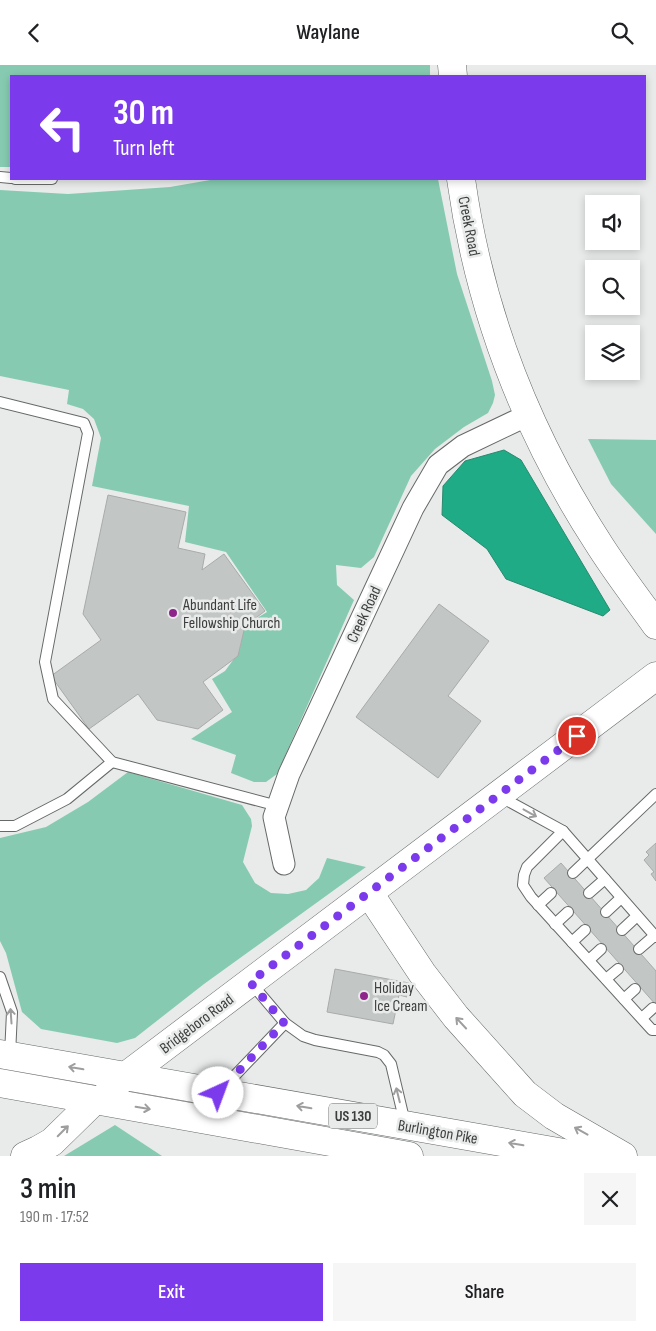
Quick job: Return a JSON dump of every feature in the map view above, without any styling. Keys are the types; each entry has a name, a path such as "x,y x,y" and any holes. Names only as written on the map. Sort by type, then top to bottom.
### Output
{"main road":[{"name":"Creek Road","path":"461,180 480,276 507,363 528,415 554,467 592,533 656,625"},
{"name":"Bridgeboro Road","path":"25,1156 52,1141 95,1100 124,1077 656,676"},
{"path":"369,893 418,967 456,1017 525,1094 554,1116 623,1156"},
{"name":"Burlington Pike","path":"5,1055 581,1156"},
{"name":"Burlington Pike","path":"0,1083 409,1156"}],"street":[{"name":"Creek Road","path":"284,864 274,817 289,774 413,508 438,465 463,446 528,415"}],"lane":[{"path":"0,402 84,423 88,433 45,663 52,699 112,762 278,806"},
{"path":"0,826 15,825 68,799 112,762"},
{"path":"573,873 656,794"},
{"path":"498,795 563,831 655,937 639,949"},
{"path":"563,831 527,867 523,885 538,905 652,1030 656,1030"},
{"path":"589,893 605,879"},
{"path":"538,905 551,893"},
{"path":"606,912 621,898"},
{"path":"555,924 568,912"},
{"path":"622,930 637,916"},
{"path":"572,942 585,930"},
{"path":"589,960 601,949"},
{"path":"606,979 618,969"},
{"path":"0,977 12,1012 5,1055"},
{"path":"250,982 284,1023 302,1035 314,1040 378,1051 384,1055 391,1065 406,1125"},
{"path":"624,999 635,989"},
{"path":"642,1018 652,1008"},
{"path":"218,1093 284,1023"}],"shaded area":[{"path":"0,65 430,65 430,75 10,75 10,167 0,167"},
{"path":"210,180 438,180 457,274 495,395 488,413 464,427 435,449 411,476 374,557 361,568 336,565 337,585 354,600 277,774 266,782 254,782 231,773 236,755 191,739 232,712 212,679 225,671 239,652 245,625 267,612 226,552 185,542 189,506 92,486 101,438 94,419 83,409 67,404 69,390 0,376 0,190 68,194 170,187"},
{"path":"588,439 656,440 656,534 611,484"},
{"path":"504,450 521,460 610,610 603,616 506,579 487,549 442,515 443,486 465,461"},
{"path":"128,772 242,805 251,819 252,826 243,862 255,883 271,893 288,894 306,890 319,878 327,858 366,867 204,984 135,1038 117,1043 41,1029 22,1012 6,953 0,941 0,838 46,827 88,802"},
{"path":"115,1125 162,1156 64,1156"}],"building":[{"name":"Abundant Life Fellowship Church","path":"108,495 186,512 178,548 205,554 202,570 224,554 265,611 245,626 238,656 203,682 223,710 198,729 157,720 138,694 89,729 51,676 101,640 83,614"},
{"path":"439,604 489,641 448,696 481,721 438,778 356,717"},
{"path":"656,843 656,881 651,874 654,872 644,860 649,855 646,852"},
{"path":"561,863 656,971 656,1005 544,878"},
{"name":"Holiday Ice Cream","path":"335,969 409,983 407,997 399,995 393,1024 327,1012"}],"place":[{"name":"Abundant Life Fellowship Church","path":"173,613"},
{"name":"Holiday Ice Cream","path":"364,996"}],"route":[{"path":"218,1093 284,1023 250,982 577,736"}]}
